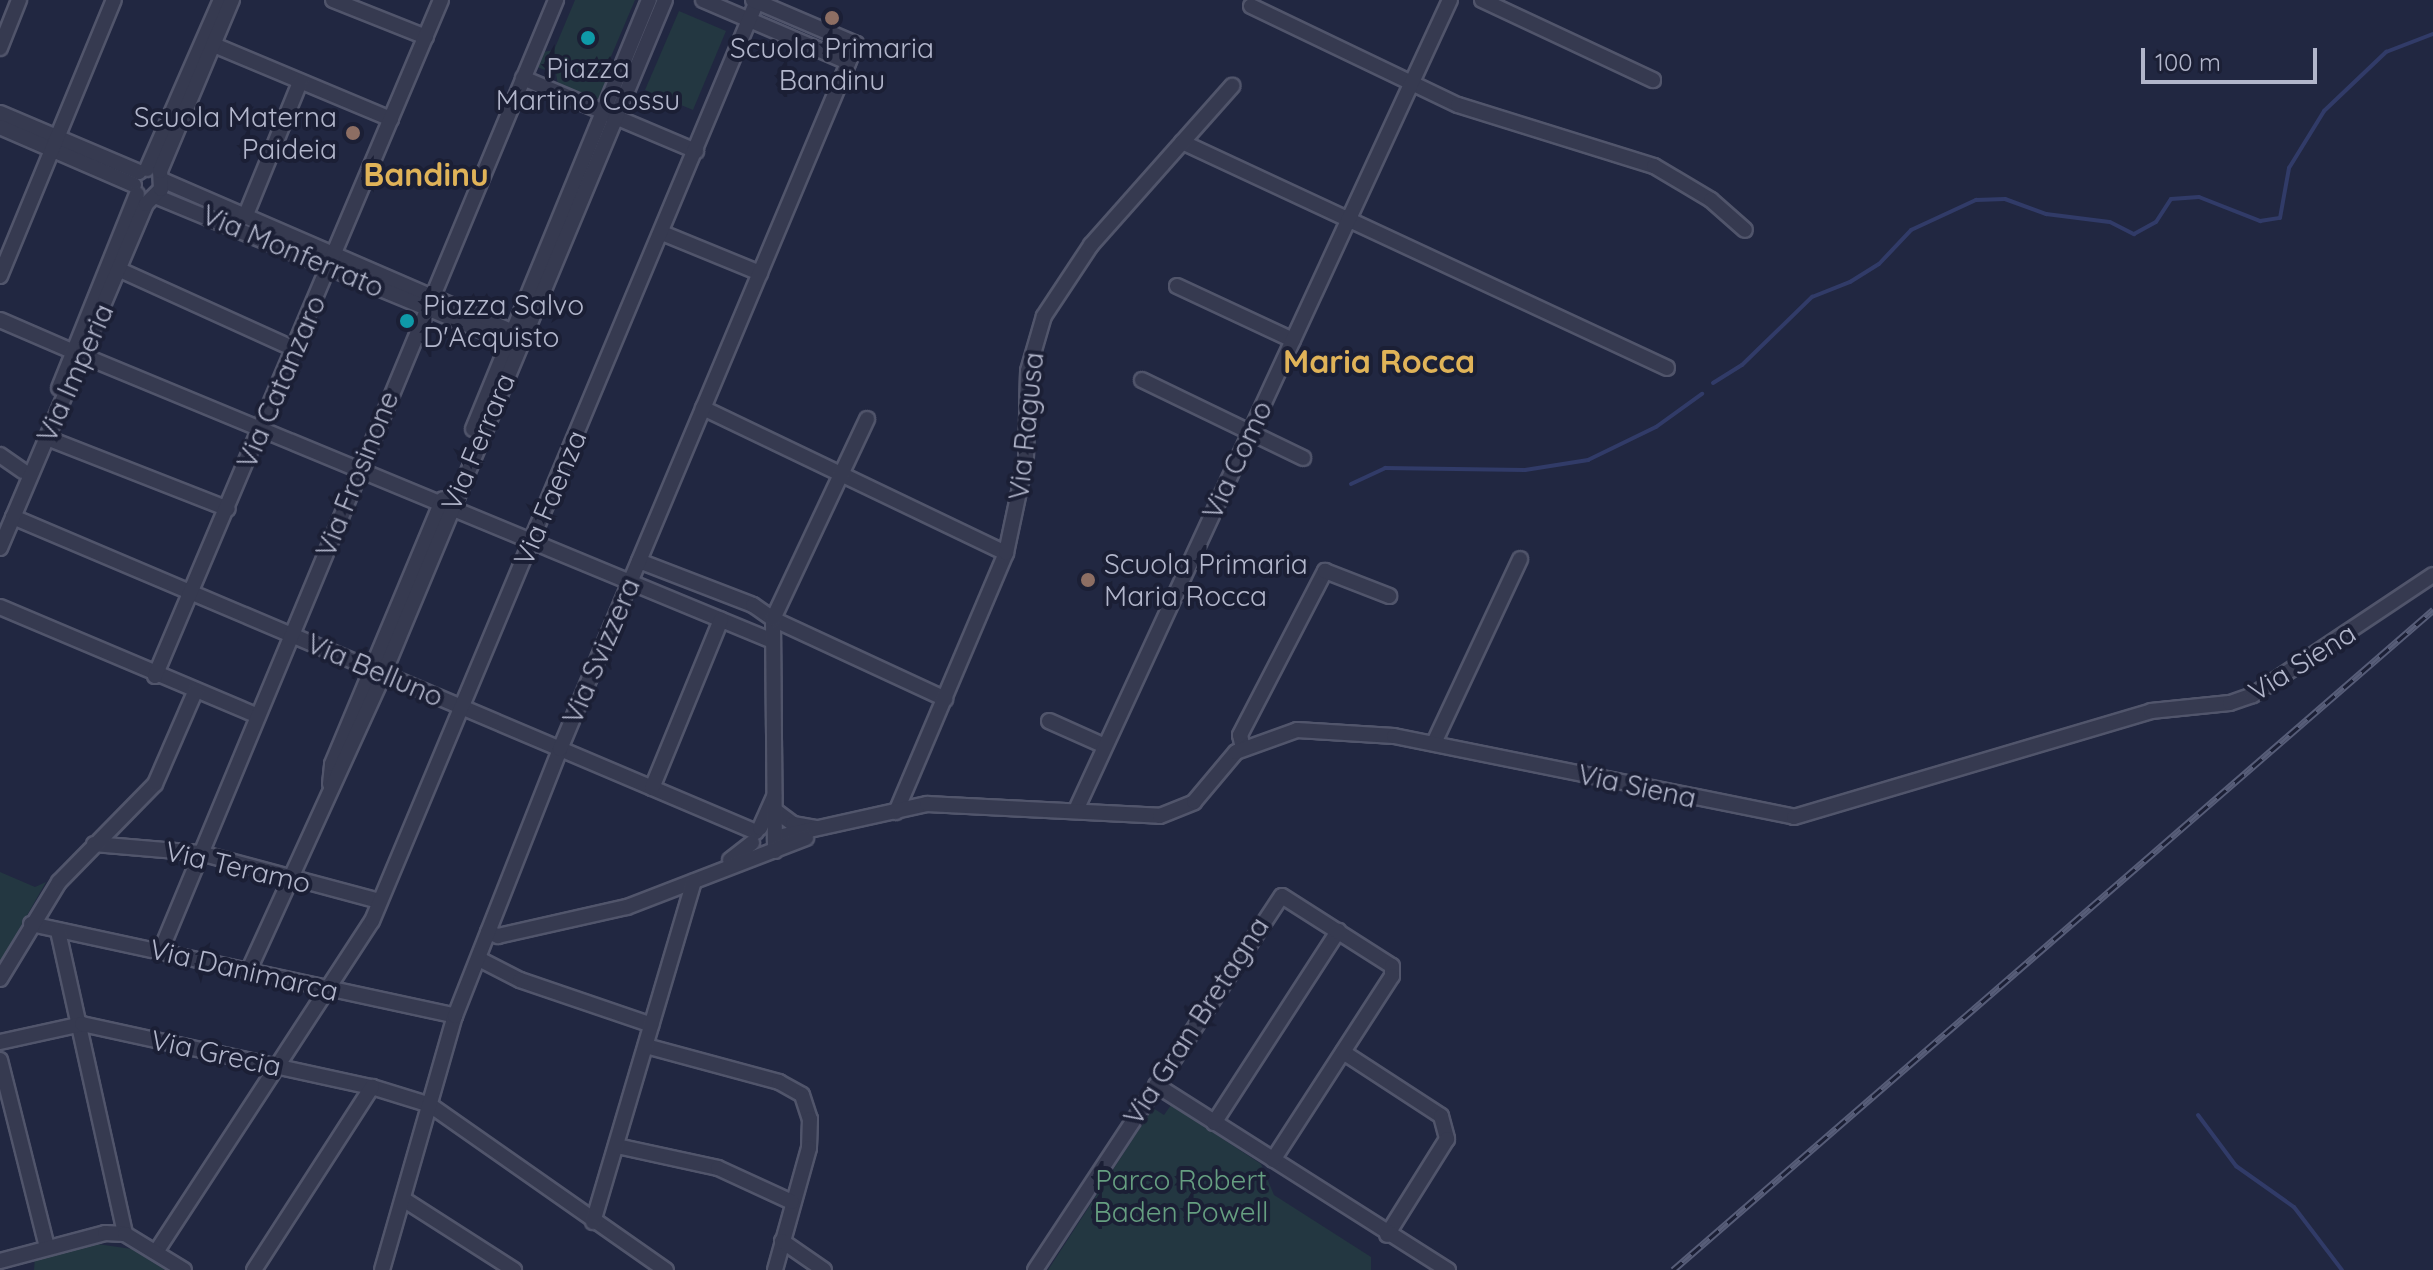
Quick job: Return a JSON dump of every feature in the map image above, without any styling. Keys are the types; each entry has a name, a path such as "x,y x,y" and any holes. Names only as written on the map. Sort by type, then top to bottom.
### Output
{"street":[{"path":"0,48 19,0"},
{"path":"0,276 114,0"},
{"name":"Via Imperia","path":"6,521 47,438 221,0"},
{"name":"Via Imperia","path":"0,548 23,471 120,270 148,184 232,0"},
{"path":"335,0 426,37"},
{"name":"Via Catanzaro","path":"155,676 441,0"},
{"name":"Via Frosinone","path":"161,950 427,301 556,0"},
{"name":"Via Ferrara","path":"248,972 328,795 332,764 379,671 517,339 609,115 649,0"},
{"name":"Via Ferrara","path":"609,115 665,0"},
{"path":"703,0 848,62"},
{"name":"Via Como","path":"1076,810 1450,0"},
{"path":"1482,0 1653,80"},
{"name":"Via Faenza","path":"156,1252 331,989 379,901 662,233 755,1"},
{"name":"Via Svizzera","path":"382,1270 455,1016 560,749 856,44 755,1"},
{"path":"1251,6 1411,85 1504,122 1654,166 1711,200 1745,230"},
{"path":"214,45 391,119"},
{"path":"523,78 696,151"},
{"path":"245,217 300,82"},
{"name":"Via Ragusa","path":"896,812 1006,553 1026,459 1028,371 1044,316 1091,245 1232,86"},
{"name":"Via Monferrato","path":"0,113 57,144 148,184 517,339"},
{"name":"Via Monferrato","path":"0,127 57,144"},
{"path":"1182,142 1667,368"},
{"name":"Via Monferrato","path":"148,184 245,217 331,260"},
{"path":"662,233 760,273"},
{"path":"120,270 294,349"},
{"path":"1177,286 1293,340"},
{"path":"0,320 770,640"},
{"path":"1142,380 1303,458"},
{"path":"703,408 1006,553"},
{"path":"776,803 755,836 774,844 776,803 770,640 773,619 867,419"},
{"path":"47,438 228,509"},
{"path":"0,455 23,471"},
{"name":"Via Belluno","path":"6,521 379,671 738,823 755,836 774,844"},
{"path":"1434,743 1520,559"},
{"path":"639,561 753,605 773,619 945,699"},
{"path":"1243,748 1240,735 1325,571 1389,596"},
{"name":"Via Siena","path":"488,932 498,936 627,907 694,882 774,844 927,804 967,802 1142,817 1175,811 1210,788 1227,760 1243,748 1297,730 1434,743 1794,817 2151,711 2230,703 2253,695 2433,575"},
{"path":"0,607 155,676 256,715"},
{"path":"652,788 721,620"},
{"path":"0,979 59,882 155,784 195,692"},
{"path":"1049,721 1105,746"},
{"path":"776,803 793,824 824,830"},
{"name":"Via Siena","path":"718,870 755,836"},
{"name":"Via Teramo","path":"94,844 200,853 379,901"},
{"path":"593,1222 694,882"},
{"name":"Via Gran Bretagna","path":"1035,1270 1282,896 1338,931"},
{"name":"Via Danimarca","path":"31,924 455,1016"},
{"path":"58,931 82,1024 125,1234"},
{"path":"1214,1123 1338,931 1392,966 1392,976 1273,1160"},
{"path":"479,959 520,980 652,1025"},
{"name":"Via Grecia","path":"0,1042 82,1024 372,1087 430,1105 593,1222 666,1270"},
{"path":"646,1046 779,1082 802,1095 810,1119 809,1148 775,1270"},
{"path":"1343,1052 1441,1116 1447,1139 1387,1235"},
{"path":"0,1060 4,1095 47,1247"},
{"path":"1156,1085 1387,1235 1448,1270"},
{"path":"254,1270 372,1087"},
{"path":"617,1146 718,1168 792,1202"},
{"path":"403,1199 514,1270"},
{"path":"2,1258 86,1235 125,1234 184,1270"},
{"path":"782,1241 824,1270"}],"green space":[{"name":"Piazza Martino Cossu","path":"575,0 635,0 607,66 615,68 601,103 558,85 556,74 537,67 543,52 554,50"},
{"path":"679,11 726,31 693,110 645,90"},
{"path":"0,872 35,887 46,882 0,963"},
{"name":"Parco Robert Baden Powell","path":"1171,1105 1261,1164 1274,1195 1371,1257 1371,1270 1048,1270 1153,1108 1164,1115"},
{"path":"97,1244 132,1249 165,1270 34,1270 35,1257"}],"waterway":[{"path":"1713,383 1742,365 1812,297 1850,282 1879,264 1911,230 1976,200 2005,199 2046,214 2110,222 2134,234 2156,222 2171,199 2199,197 2260,221 2280,218 2289,168 2324,111 2386,52 2433,34"},
{"path":"1351,484 1385,468 1525,470 1588,460 1656,427 1702,394"},
{"path":"2198,1115 2236,1166 2294,1207 2342,1270"}],"railway":[{"path":"1673,1270 2433,610"}],"place":[{"name":"Scuola Primaria Bandinu","path":"832,18"},
{"name":"Piazza Martino Cossu","path":"588,38"},
{"name":"Scuola Materna Paideia","path":"353,133"},
{"name":"Piazza Salvo D'Acquisto","path":"407,321"},
{"name":"Scuola Primaria Maria Rocca","path":"1088,580"}],"district":[{"name":"Bandinu","path":"426,174"},
{"name":"Maria Rocca","path":"1379,361"}]}
